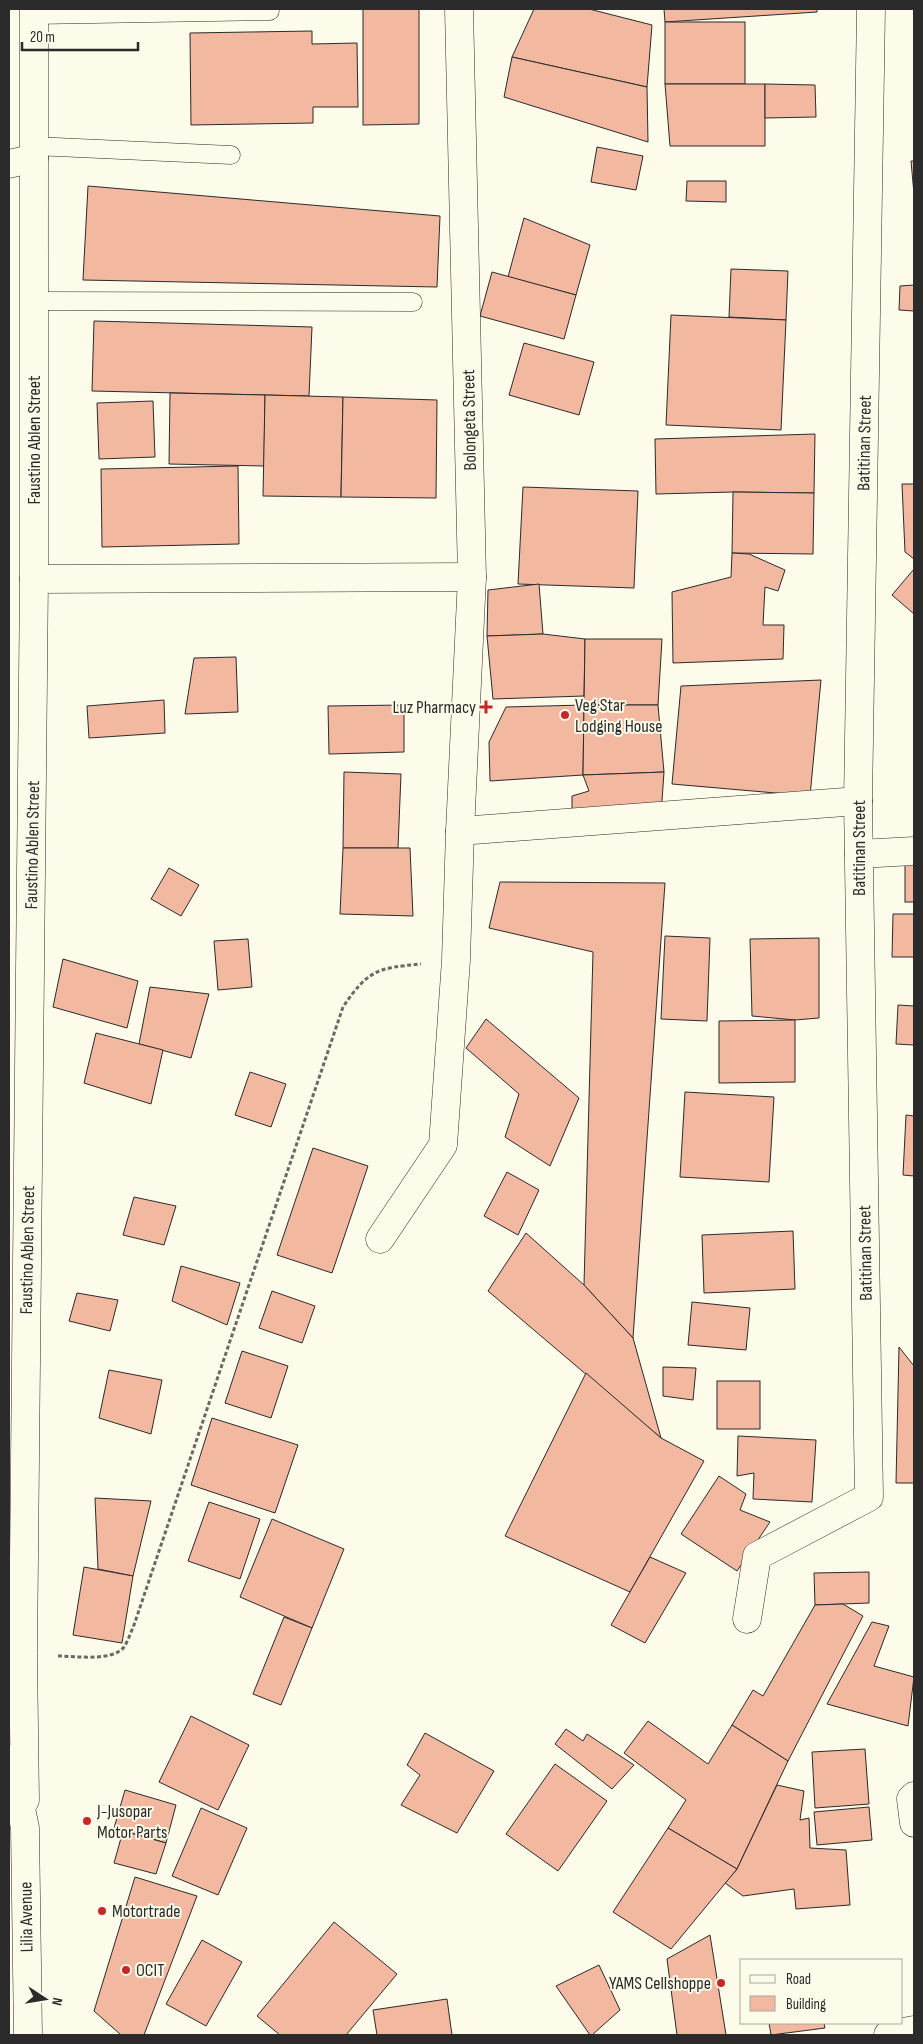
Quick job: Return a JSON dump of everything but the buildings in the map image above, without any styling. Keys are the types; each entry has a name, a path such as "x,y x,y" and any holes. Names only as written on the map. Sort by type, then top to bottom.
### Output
{"main road":[{"name":"Bolongeta Street","path":"380,1239 443,1145 456,960 472,577 459,9"},
{"name":"Batitinan Street","path":"747,1619 757,1556 870,1497 858,801 871,9"},
{"name":"Faustino Ablen Street","path":"17,1823 34,579 34,301 25,156 34,12"},
{"path":"34,579 472,577"},
{"path":"460,831 858,801"},
{"path":"859,854 914,852"},
{"path":"9,1759 17,1789 17,1823"},
{"path":"914,1796 911,1799 914,1823"},
{"name":"Lilia Avenue","path":"17,1823 28,2035"},
{"path":"888,2035 914,2030"}],"lane":[{"path":"34,12 270,10"},
{"path":"25,156 231,155"},
{"path":"34,301 413,302"}],"path":[{"path":"18,1675 116,1654 124,1647 137,1616 343,1007 357,986 372,972 394,967 456,960"}],"place":[{"name":"Luz Pharmacy","path":"486,707"},
{"name":"Veg Star Lodging House","path":"565,715"},
{"name":"J-Jusopar Motor Parts","path":"87,1821"},
{"name":"Motortrade","path":"102,1911"},
{"name":"OCIT","path":"126,1970"},
{"name":"YAMS Cellshoppe","path":"721,1983"}]}
